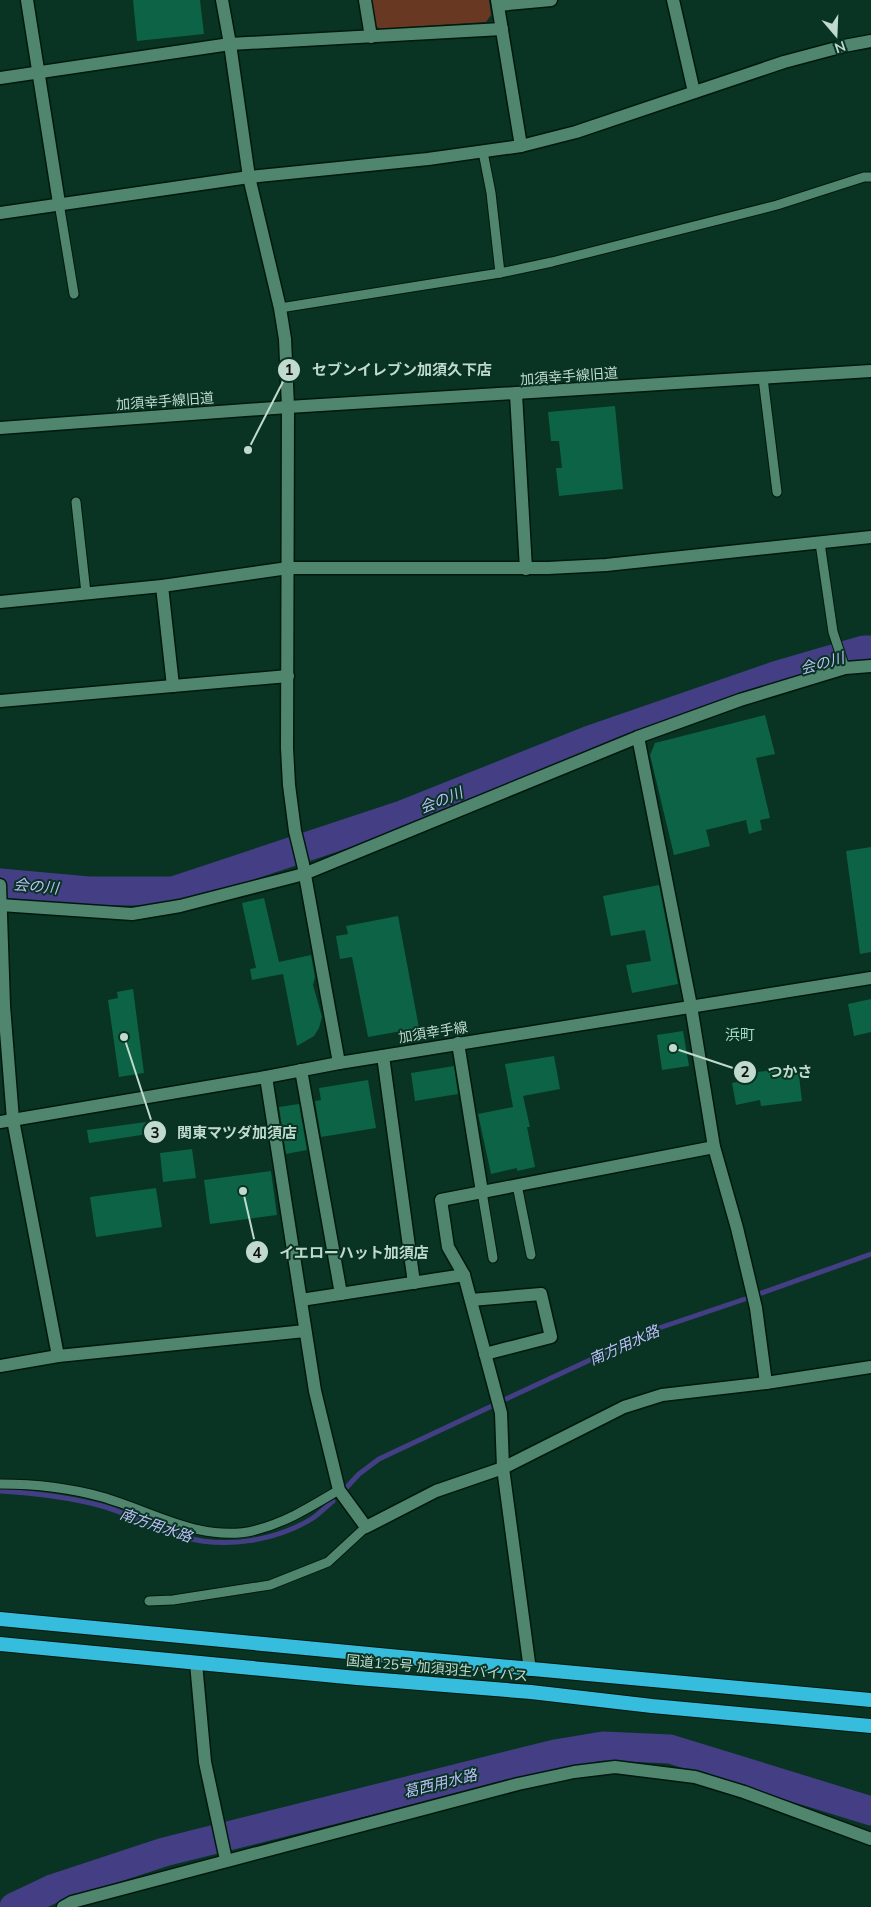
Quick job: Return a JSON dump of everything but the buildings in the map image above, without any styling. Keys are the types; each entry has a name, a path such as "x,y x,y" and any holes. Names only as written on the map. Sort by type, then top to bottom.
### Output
{"highway":[{"name":"国道125号 加須羽生バイパス","path":"0,1619 362,1652 530,1670 871,1700"},
{"name":"国道125号 加須羽生バイパス","path":"0,1644 531,1692 652,1706 871,1726"}],"street":[{"path":"27,0 58,203"},
{"path":"222,0 249,177 280,308 285,339 288,407 288,676 286,748 295,830 339,1063"},
{"path":"365,0 371,37"},
{"path":"521,146 498,3 551,0"},
{"path":"673,0 694,92"},
{"path":"0,78 230,44 502,29"},
{"path":"0,213 58,203 249,177 483,152 521,146 576,132 784,62 871,41"},
{"name":"加須幸手線旧道","path":"0,428 288,407 871,372"},
{"path":"516,394 526,569"},
{"path":"0,602 162,586 288,568 526,569 606,565 871,537"},
{"path":"162,586 173,686"},
{"path":"0,905 132,914 180,906 303,869 638,737 740,700 844,668 871,666"},
{"path":"0,700 288,676"},
{"path":"638,737 691,1006 714,1147 737,1228 756,1308 766,1383"},
{"path":"0,885 4,1006 13,1120 58,1356"},
{"name":"加須幸手線","path":"0,1122 458,1043 871,978"},
{"path":"458,1043 482,1192"},
{"path":"383,1056 414,1283"},
{"path":"301,1070 341,1294"},
{"path":"266,1077 315,1391 339,1490 366,1527 436,1491 503,1468 624,1407 662,1396 871,1367"},
{"path":"530,1670 503,1468 501,1413 464,1275 448,1248 441,1200 714,1147"},
{"path":"301,1300 464,1275"},
{"path":"471,1300 541,1294 551,1337 485,1354"},
{"path":"0,1366 58,1356 305,1331"},
{"path":"196,1663 206,1762 225,1855"},
{"path":"63,1907 72,1902 225,1855 518,1784 574,1772 615,1768 695,1777 744,1792 871,1839"}],"lane":[{"path":"483,152 491,193 500,273"},
{"path":"280,308 500,273 552,262 744,214 864,177 871,177"},
{"path":"58,203 74,294"},
{"path":"763,378 777,492"},
{"path":"76,502 86,593"},
{"path":"820,543 833,632 844,668"},
{"path":"517,1186 531,1255"},
{"path":"482,1192 493,1258"},
{"path":"0,1484 54,1488 102,1496 186,1526 216,1534 255,1530 294,1518 339,1490"},
{"path":"149,1602 270,1585 328,1562 366,1527"}],"shaded area":[{"path":"370,0 489,0 491,15 486,22 380,29 374,25"}],"waterway":[{"name":"会の川","path":"0,883 89,891 173,891 402,815 590,740 775,676 864,650 871,650"},
{"name":"南方用水路","path":"759,1294 871,1254"},
{"name":"南方用水路","path":"506,1399 659,1328 745,1299"},
{"name":"南方用水路","path":"346,1488 359,1474 379,1459 494,1405"},
{"name":"南方用水路","path":"0,1491 51,1496 90,1503 112,1509 184,1537 216,1542 250,1541 283,1532 313,1518 333,1501"},
{"name":"葛西用水路","path":"14,1907 52,1889 164,1852 555,1754 603,1746 670,1749 871,1811"}],"place":[{"name":"セブンイレブン加須久下店","path":"248,450"},
{"name":"関東マツダ加須店","path":"124,1037"},
{"name":"つかさ","path":"673,1048"},
{"name":"イエローハット加須店","path":"243,1191"}],"district":[{"name":"浜町","path":"740,1034"}]}
